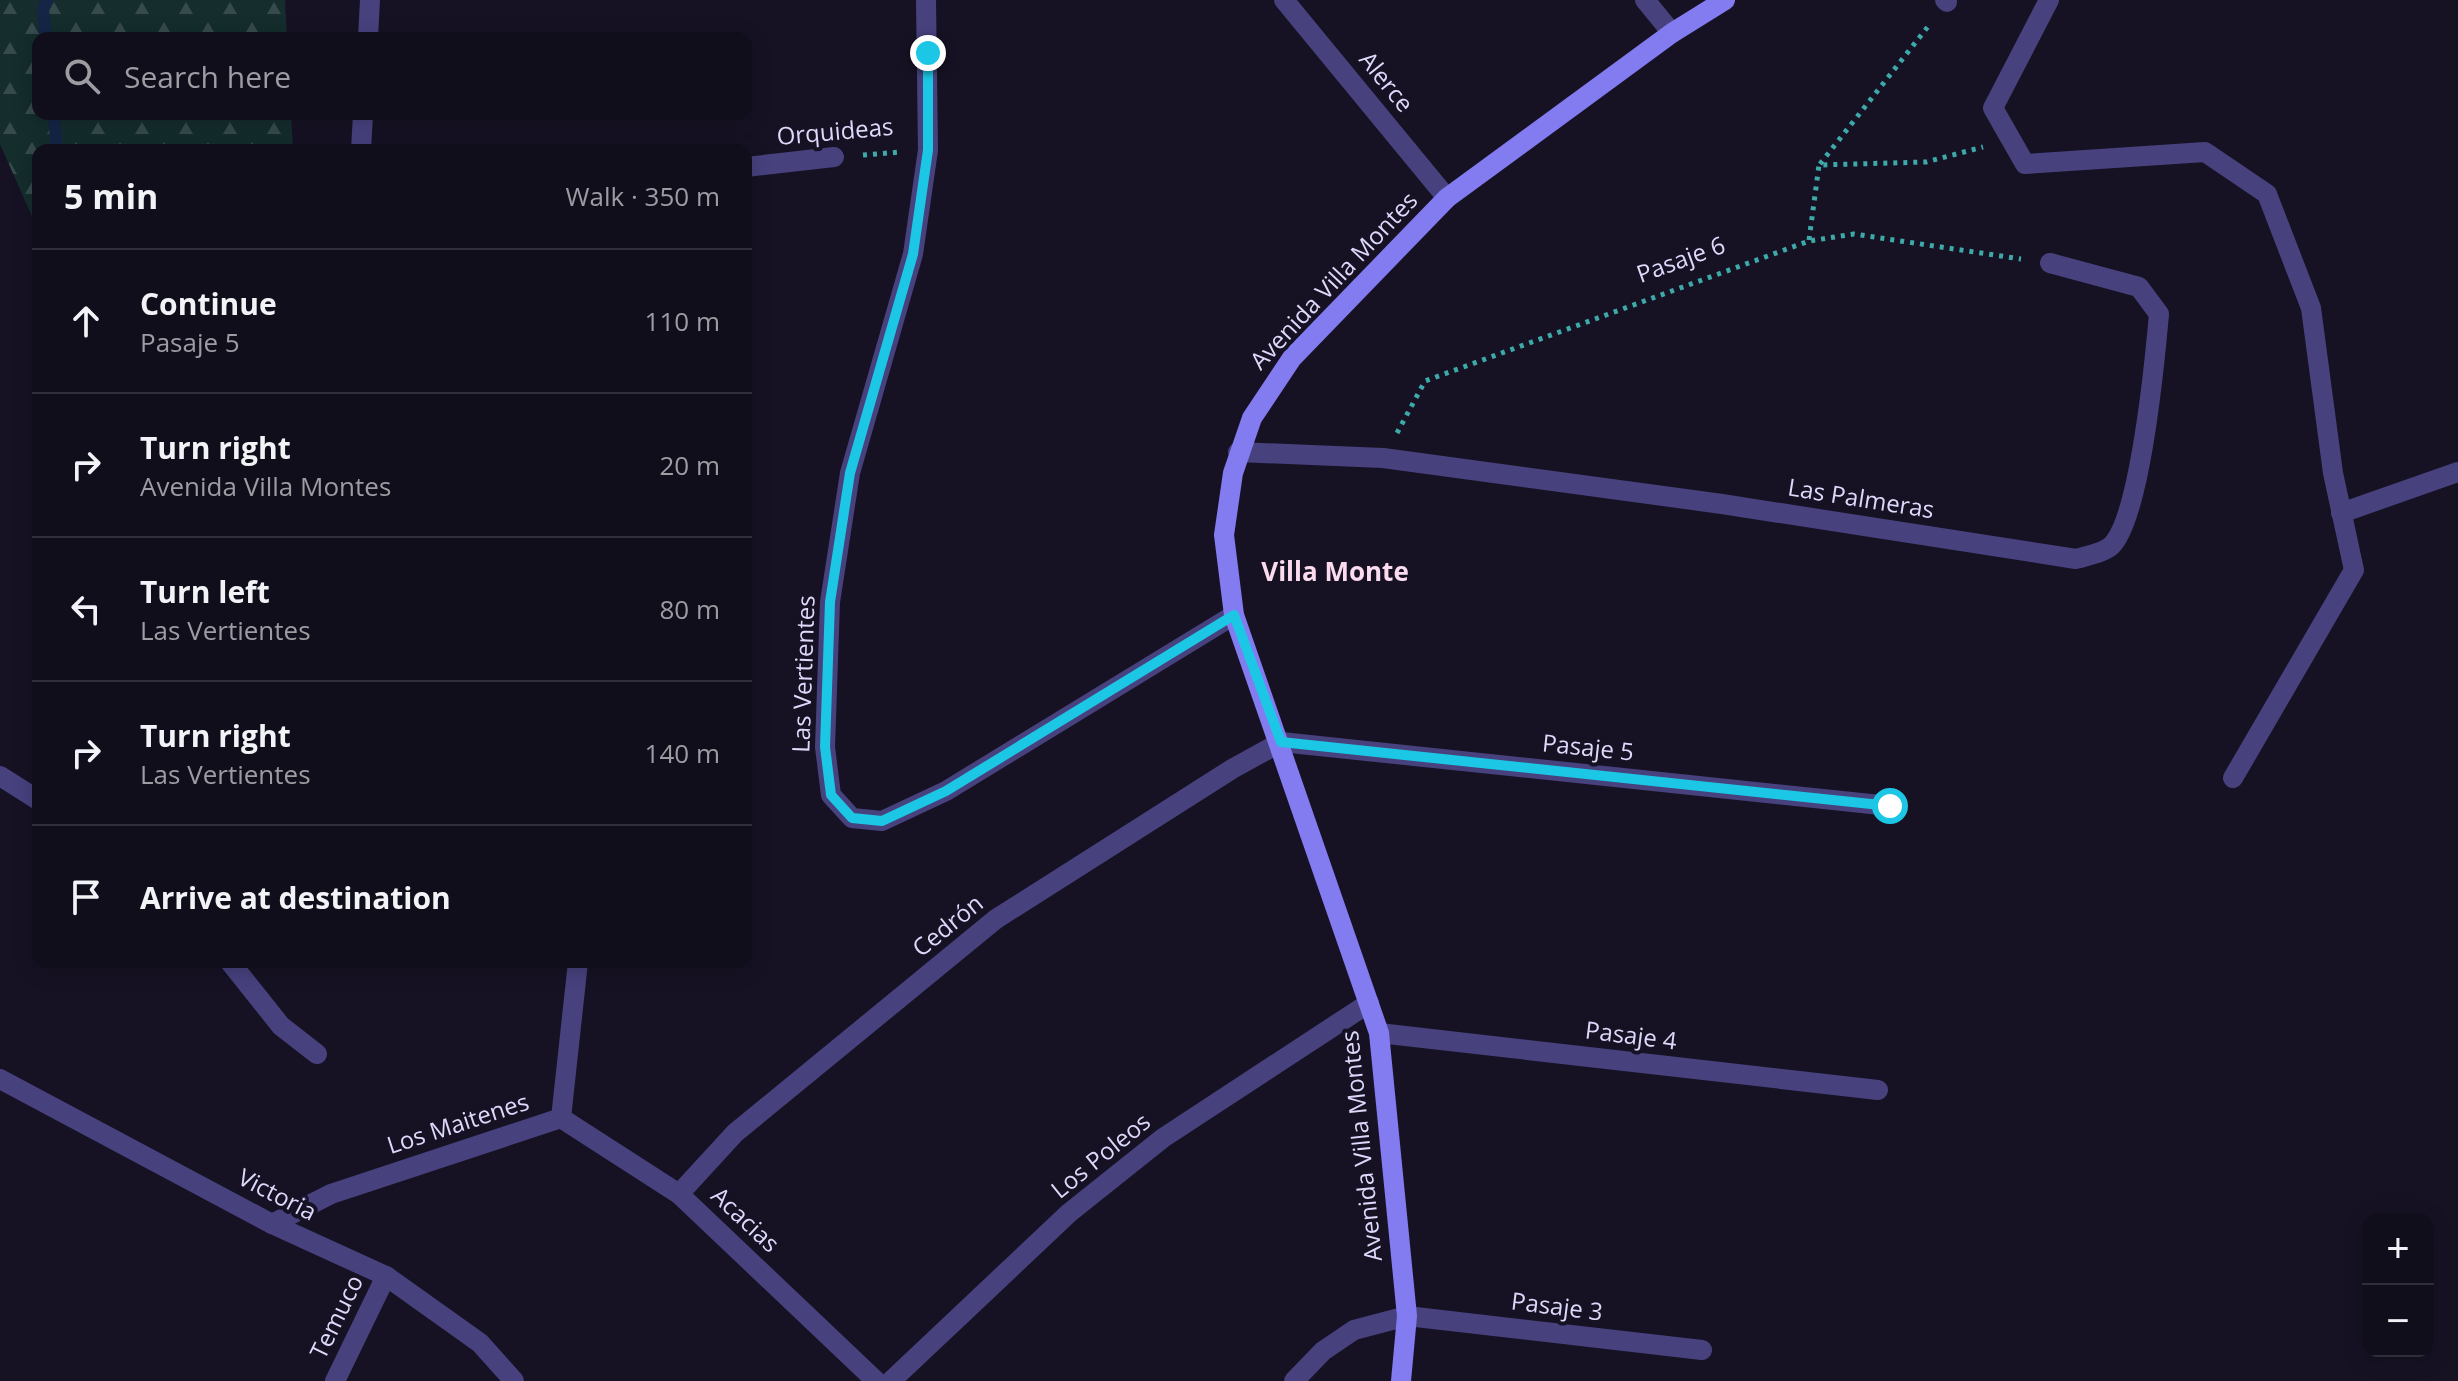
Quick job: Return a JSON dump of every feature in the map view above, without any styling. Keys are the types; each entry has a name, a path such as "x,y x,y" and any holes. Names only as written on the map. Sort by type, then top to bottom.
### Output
{"street":[{"path":"368,32 370,0"},
{"name":"Las Vertientes","path":"926,0 928,150 913,254 850,473 830,602 825,747 831,795 852,818 882,821 946,791 1234,615"},
{"name":"Alerce","path":"1284,0 1447,198"},
{"path":"1645,0 1672,33"},
{"name":"Avenida Villa Montes","path":"1401,1381 1407,1316 1379,1033 1281,742 1234,615 1224,535 1228,495 1238,452 1270,387 1292,358 1447,198 1672,33 1725,0"},
{"path":"2049,0 1993,108 2025,164 2205,152 2267,194 2311,308 2341,513 2354,570 2233,778"},
{"path":"361,144 363,120"},
{"name":"Orquideas","path":"752,166 834,157"},
{"name":"Las Palmeras","path":"1238,452 1383,458 1722,504 2076,559 2110,548 2128,520 2155,364 2159,314 2139,287 2050,263"},
{"path":"2341,513 2458,472"},
{"name":"Pasaje 5","path":"1281,742 1890,806"},
{"name":"Cedrón","path":"679,1194 735,1133 996,919 1232,769 1281,742"},
{"path":"0,776 32,796"},
{"path":"235,968 281,1026 317,1054"},
{"name":"Los Maitenes","path":"272,1224 331,1194 561,1118 577,968"},
{"name":"Los Poleos","path":"891,1381 1069,1213 1163,1138 1369,1003"},
{"name":"Pasaje 4","path":"1379,1033 1878,1090"},
{"name":"Victoria","path":"0,1079 272,1224 386,1276 480,1343 514,1381"},
{"name":"Acacias","path":"561,1118 679,1194 876,1381"},
{"name":"Temuco","path":"335,1381 386,1276"},
{"path":"1294,1381 1323,1351 1354,1330 1407,1316"},
{"name":"Pasaje 3","path":"1407,1316 1702,1350"}],"path":[{"path":"1809,241 1819,165 1946,1"},
{"path":"1819,165 1926,162 2011,139"},
{"name":"Orquideas","path":"834,157 928,150"},
{"name":"Pasaje 6","path":"1383,458 1425,381 1809,241 1854,234 2050,263"}],"green space":[{"path":"0,0 285,0 287,32 32,32 32,120 291,120 293,144 32,144 32,216 0,144"}],"waterway":[{"path":"45,32 43,10 47,0"},
{"path":"54,120 56,144"}],"district":[{"name":"Villa Monte","path":"1335,572"}],"route":[{"path":"928,53 928,150 913,254 880,378 850,473 830,602 825,747 831,795 852,818 882,821 946,791 1234,615 1281,742 1890,806"}]}
